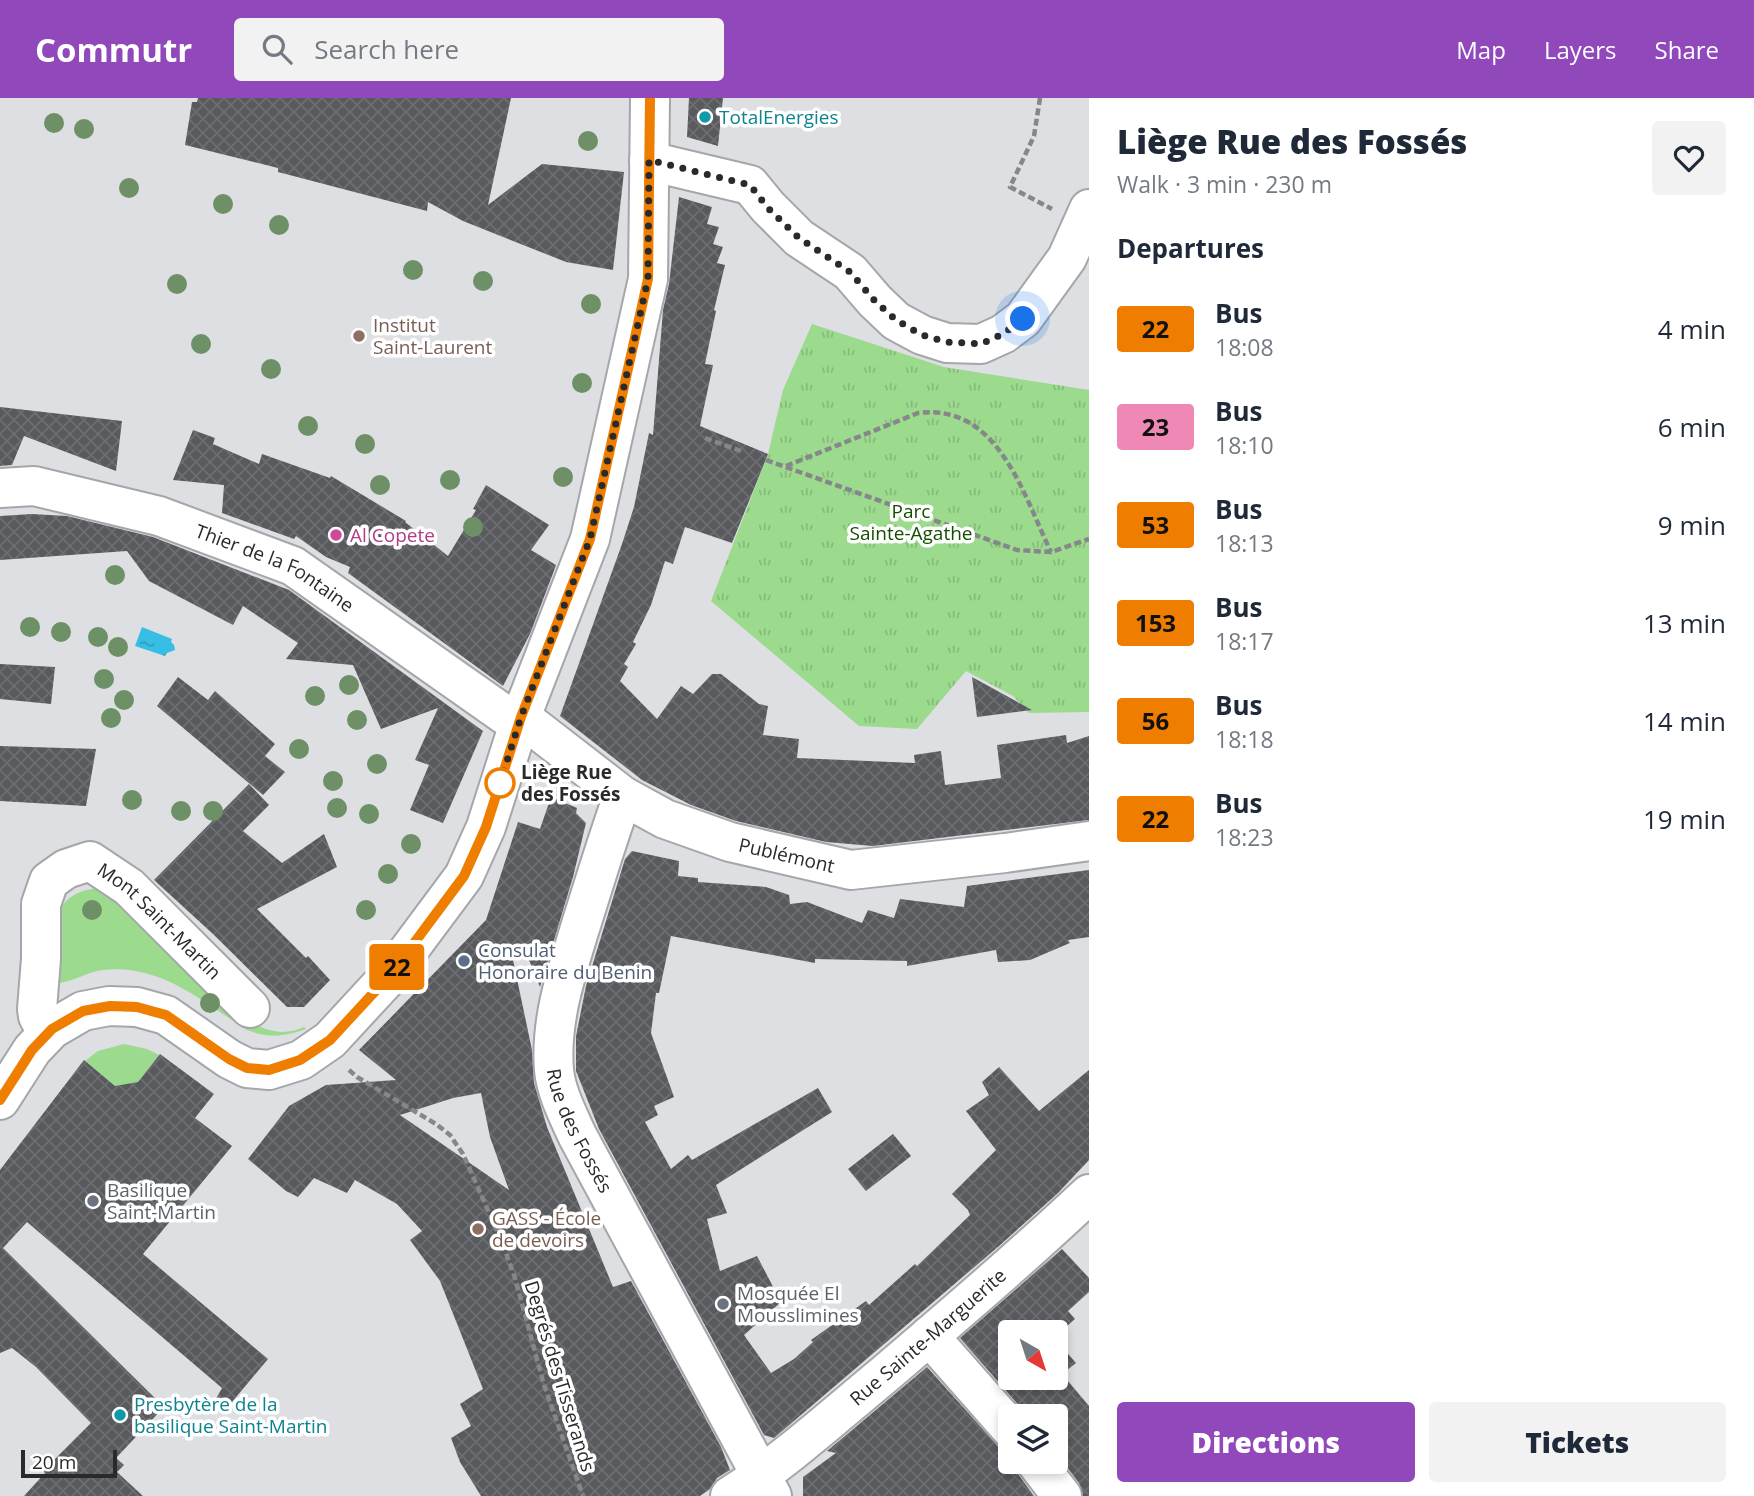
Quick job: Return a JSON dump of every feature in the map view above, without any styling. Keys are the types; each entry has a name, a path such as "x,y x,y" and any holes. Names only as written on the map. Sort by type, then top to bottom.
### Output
{"street":[{"path":"0,1100 32,1050 47,1033 64,1020 83,1011 110,1006 127,1005 166,1015 229,1059 247,1068 278,1068 316,1052 391,974 464,876 486,827 521,717 590,539 648,279 650,98"},
{"path":"649,160 750,185 768,208 799,238 850,272 896,320 922,335 947,342 981,344 1003,334 1023,319 1066,258 1085,217"},
{"name":"Thier de la Fontaine","path":"0,488 34,486 159,516 293,566 505,715 521,717"},
{"name":"Publémont","path":"521,717 623,796 665,820 730,842 851,870 1089,841"},
{"name":"Rue des Fossés","path":"623,796 604,848 565,979 556,1015 554,1071 564,1106 577,1135 755,1489"},
{"name":"Mont Saint-Martin","path":"47,1033 37,1009 41,904 49,881 66,869 90,861 129,887 250,1008"},
{"name":"Rue Sainte-Marguerite","path":"755,1489 1089,1194"},
{"path":"929,1336 998,1414"},
{"path":"1045,1474 1062,1496"}],"path":[{"path":"1040,98 1034,136 1010,187 1085,217"},
{"path":"786,466 918,413 931,411 953,415 971,423 1004,453 1051,552"},
{"path":"705,438 741,451"},
{"path":"766,460 1017,550 1051,552 1089,539"},
{"name":"Degrés des Tisserands","path":"357,1077 436,1124 450,1135 463,1154 510,1266 544,1384 583,1496"}],"green space":[{"name":"Parc Sainte-Agathe","path":"812,324 944,367 1089,390 1089,712 1029,713 1013,696 966,671 917,729 859,726 711,601 768,454 783,390"},
{"path":"98,888 111,892 248,1020 276,1031 304,1027 306,1029 276,1035 247,1030 180,987 144,973 104,970 57,983 55,936 60,910 68,899 80,892"},
{"path":"124,1044 147,1049 159,1055 135,1086 119,1089 85,1061 98,1051"}],"water":[{"path":"142,627 172,639 175,650 165,656 135,646"}],"building":[{"path":"198,98 511,98 488,205 542,164 624,172 613,270 566,262 463,221 428,202 427,211 278,172 278,168 185,145 192,102 197,102"},
{"name":"TotalEnergies","path":"689,98 723,98 718,146 687,137"},
{"path":"679,197 712,207 707,224 719,227 713,244 723,247 717,263 725,265 705,364 713,365 700,426 768,454 732,543 685,527 673,564 665,561 651,605 633,642 636,644 624,664 628,667 620,681 657,719 681,686 693,694 712,674 721,674 759,704 768,706 763,735 799,739 797,758 915,763 914,755 941,751 945,785 1001,778 997,745 1066,735 1067,743 1089,736 1089,820 873,846 826,842 736,821 691,805 642,780 560,716 622,544 634,507 649,433 653,435 663,310 669,284"},
{"path":"0,407 122,421 116,471 24,436 12,465 0,466"},
{"path":"193,430 215,438 213,444 259,464 262,454 330,478 331,476 406,521 448,556 476,510 473,509 486,485 549,525 531,550 556,565 530,634 503,686 348,573 350,567 326,557 296,536 294,539 222,513 224,485 173,480"},
{"path":"0,516 67,516 153,537 289,590 483,731 443,823 410,810 429,765 415,760 438,708 381,729 353,665 286,659 298,643 243,606 233,625 149,581 127,551 0,560"},
{"path":"0,664 55,667 51,704 0,699"},
{"path":"178,677 208,700 215,691 275,744 265,756 285,772 263,795 157,706"},
{"path":"972,677 1032,710 977,717"},
{"path":"0,746 96,749 86,806 0,801"},
{"path":"249,784 269,805 243,831 282,863 324,834 337,867 257,909 330,980 304,1007 287,1007 154,880"},
{"path":"551,797 577,808 576,813 586,823 540,987 527,955 513,960 532,1050 534,1083 547,1127 613,1287 631,1281 721,1447 730,1470 717,1478 710,1489 700,1496 481,1496 460,1462 451,1438 471,1426 460,1404 483,1389 440,1281 410,1240 422,1231 397,1204 355,1180 347,1193 314,1178 298,1197 286,1191 248,1159 289,1106 326,1085 396,1080 359,1050 486,920 518,822 540,829","holes":["481,1093 490,1137 509,1190 400,1115 453,1098"]},
{"path":"632,851 679,861 678,876 698,878 698,882 766,887 789,895 790,904 807,902 862,923 868,910 894,918 900,899 964,907 967,886 1089,870 1089,937 1068,940 1070,943 1030,960 998,962 996,950 907,966 907,961 815,959 815,963 671,936 659,993 656,993 651,1033 674,1097 654,1106 658,1115 645,1122 671,1169 688,1155 692,1160 818,1088 832,1112 716,1185 727,1213 707,1219 720,1271 757,1256 781,1302 744,1335 771,1373 794,1359 813,1342 811,1340 866,1301 869,1305 915,1264 917,1266 970,1215 952,1194 996,1150 966,1111 989,1095 982,1082 999,1067 1039,1111 1089,1070 1089,1160 1058,1193 999,1246 774,1438 764,1435 599,1129 576,1071 576,1036 586,986 625,859"},
{"name":"Basilique Saint-Martin","path":"160,1054 214,1094 195,1118 232,1146 143,1254 268,1359 222,1414 212,1406 222,1388 27,1222 3,1248 164,1407 116,1458 124,1465 117,1472 143,1496 24,1496 45,1473 43,1471 91,1423 36,1367 12,1348 0,1353 0,1170 84,1060 115,1086 138,1082"},
{"path":"893,1134 911,1156 866,1191 848,1169"},
{"path":"1062,1249 1089,1278 1089,1292 1068,1311 1075,1319 1068,1325 1068,1320 998,1320 998,1382 960,1338"},
{"path":"1068,1354 1076,1363 1068,1369"},
{"path":"927,1367 998,1446 998,1474 1018,1474 1034,1496 803,1496 803,1477 836,1453 827,1451"},
{"path":"1068,1381 1089,1406 1089,1496 1083,1496 1079,1483 1068,1468 1068,1404 1018,1404 1005,1390 1068,1390"}],"bus line":[{"name":"22","path":"0,1100 37,1043 52,1029 83,1011 110,1006 127,1005 166,1015 238,1065 247,1068 269,1070 300,1060 323,1047 391,974 464,876 486,827 521,717 590,539 648,279 650,98"}],"place":[{"name":"TotalEnergies","path":"705,117"},
{"name":"Institut Saint-Laurent","path":"359,336"},
{"name":"Al Copete","path":"336,535"},
{"name":"Liège Rue des Fossés","path":"500,783"},
{"name":"Consulat Honoraire du Benin","path":"464,961"},
{"name":"Basilique Saint-Martin","path":"93,1201"},
{"name":"GASS - École de devoirs","path":"478,1229"},
{"name":"Mosquée El Mousslimines","path":"723,1304"},
{"name":"Presbytère de la basilique Saint-Martin","path":"120,1415"}],"route":[{"path":"500,783 521,717 590,539 648,279 649,160 750,185 768,208 799,238 840,264 896,320 922,335 947,342 981,344 1003,334 1023,319"}]}
